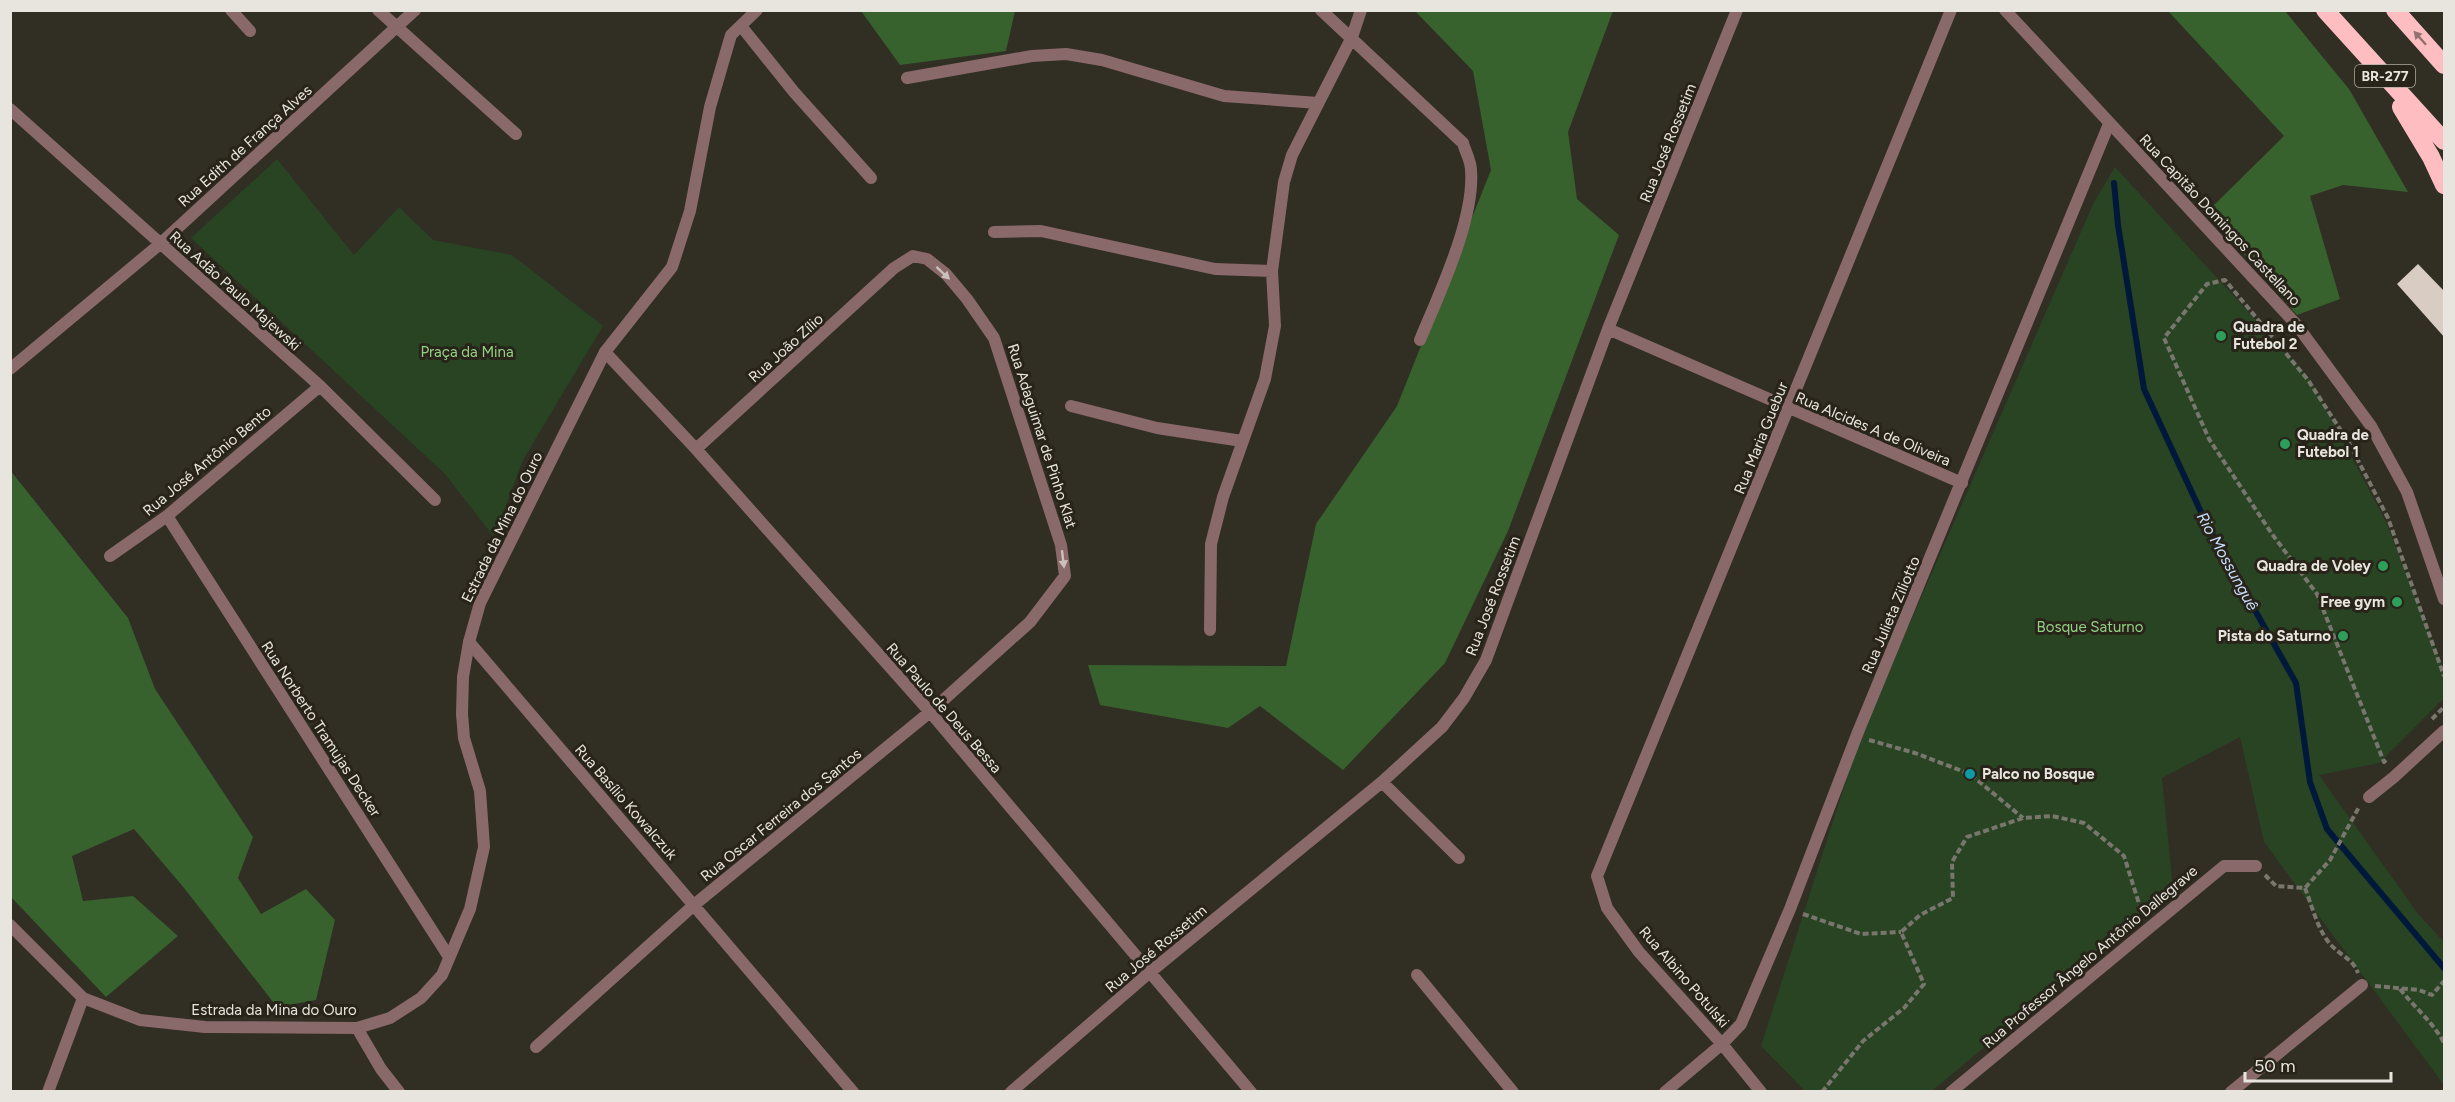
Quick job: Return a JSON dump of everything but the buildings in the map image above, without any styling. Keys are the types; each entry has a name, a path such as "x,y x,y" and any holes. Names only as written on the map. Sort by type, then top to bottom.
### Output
{"highway":[{"name":"BR-277","path":"2325,10 2445,141"},
{"name":"BR-277","path":"2395,10 2445,65"},
{"path":"2366,55 2416,130 2445,185"}],"street":[{"path":"231,10 250,31"},
{"path":"378,10 516,134"},
{"name":"Rua Edith de França Alves","path":"10,369 160,244 415,10"},
{"name":"Estrada da Mina do Ouro","path":"10,926 83,998 140,1020 205,1027 357,1028 390,1018 421,998 441,975 470,909 483,847 480,791 464,738 462,714 463,677 469,642 480,603 605,352 672,267 690,211 710,106 731,35 757,10"},
{"path":"1321,10 1463,143 1471,169 1467,208 1453,261 1420,340"},
{"path":"1210,630 1211,544 1223,497 1265,380 1275,326 1272,271 1284,182 1292,155 1352,37 1361,10"},
{"name":"Rua José Rossetim","path":"1011,1092 1149,973 1383,782 1442,727 1464,698 1486,660 1608,329 1737,10"},
{"name":"Rua Maria Guebur","path":"1596,876 1951,10"},
{"name":"Rua Capitão Domingos Castellano","path":"2005,10 2296,324 2371,426 2408,492 2445,599"},
{"path":"741,26 794,92 871,178"},
{"path":"907,78 1032,56 1066,54 1102,60 1224,96 1318,103"},
{"name":"Rua Adão Paulo Majewski","path":"10,109 320,386 435,500"},
{"name":"Rua Julieta Ziliotto","path":"1665,1092 1722,1044 1741,1024 1790,909 1858,732 2109,124"},
{"path":"993,232 1041,231 1215,269 1272,271"},
{"name":"Rua Adaguimar de Pinho Klat","path":"894,268 913,256 927,259 946,274 994,338 1061,545 1065,576 1044,606"},
{"name":"Rua João Zílio","path":"696,449 894,268"},
{"name":"Rua Alcides A de Oliveira","path":"1608,329 1962,483"},
{"name":"Rua Paulo de Deus Bessa","path":"605,352 696,449 930,712 1251,1092"},
{"name":"Rua José Antônio Bento","path":"110,556 167,516 320,386"},
{"path":"1071,406 1157,428 1242,441"},
{"name":"Rua Norberto Tramujas Decker","path":"167,516 449,957"},
{"name":"Rua Oscar Ferreira dos Santos","path":"536,1047 694,904 930,712 1030,622 1044,606"},
{"name":"Rua Basílio Kowalczuk","path":"469,642 853,1092"},
{"path":"2369,796 2394,777 2445,731"},
{"path":"1383,782 1459,858"},
{"name":"Rua Professor Ângelo Antônio Dallegrave","path":"1951,1092 2224,866 2256,866"},
{"name":"Rua Albino Potulski","path":"1596,876 1607,908 1639,952 1722,1044 1761,1092"},
{"path":"1417,975 1513,1092"},
{"path":"2231,1092 2362,985"},
{"path":"48,1092 83,998"},
{"path":"357,1028 381,1069 399,1092"}],"path":[{"path":"2393,754 2384,762 2318,594 2272,534 2209,439 2164,338 2207,284 2225,280 2308,380 2349,443 2388,518 2445,676"},
{"path":"2427,723 2445,707"},
{"path":"1860,737 1915,753 1970,774 2023,818"},
{"path":"2305,888 2330,861 2356,810"},
{"path":"1790,909 1861,934 1901,932 1920,915 1953,898 1952,862 1967,837 2023,818 2052,816 2084,823 2124,856 2148,930"},
{"path":"2256,866 2276,886 2305,888"},
{"path":"2305,888 2330,945 2355,963 2362,985 2419,990 2432,995 2445,981"},
{"path":"1822,1092 1863,1041 1904,1008 1924,984 1901,932"},
{"path":"2399,988 2411,1004 2436,1027 2445,1043"}],"green space":[{"path":"861,11 1015,11 1006,51 900,65"},
{"path":"1415,11 1613,11 1568,132 1577,199 1619,235 1508,531 1445,663 1343,770 1260,706 1228,728 1100,705 1088,665 1286,666 1316,524 1397,406 1491,170 1473,71"},
{"path":"2168,11 2285,11 2349,89 2408,192 2343,185 2310,196 2340,299 2297,315 2207,212 2284,136"},
{"name":"Praça da Mina","path":"277,159 354,255 399,207 433,240 512,255 603,326 523,460 494,537 445,474 191,238"},
{"name":"Bosque Saturno","path":"2115,167 2311,380 2386,522 2444,671 2444,698 2379,763 2319,775 2419,915 2444,942 2444,1085 2264,842 2240,737 2162,778 2173,889 1932,1091 1805,1091 1761,1046 1860,737 2094,202"},
{"path":"10,470 128,618 155,689 253,837 238,878 261,914 306,889 335,920 316,1000 277,1007 184,888 134,829 72,856 83,901 133,896 178,936 106,997 11,897"}],"waterway":[{"name":"Rio Mossunguê","path":"2114,183 2118,225 2144,389 2207,525 2296,683 2310,782 2327,829 2444,968"}],"place":[{"name":"Quadra de Futebol 2","path":"2221,336"},
{"name":"Quadra de Futebol 1","path":"2285,444"},
{"name":"Quadra de Voley","path":"2383,566"},
{"name":"Free gym","path":"2397,602"},
{"name":"Pista do Saturno","path":"2343,636"},
{"name":"Palco no Bosque","path":"1970,774"}]}
